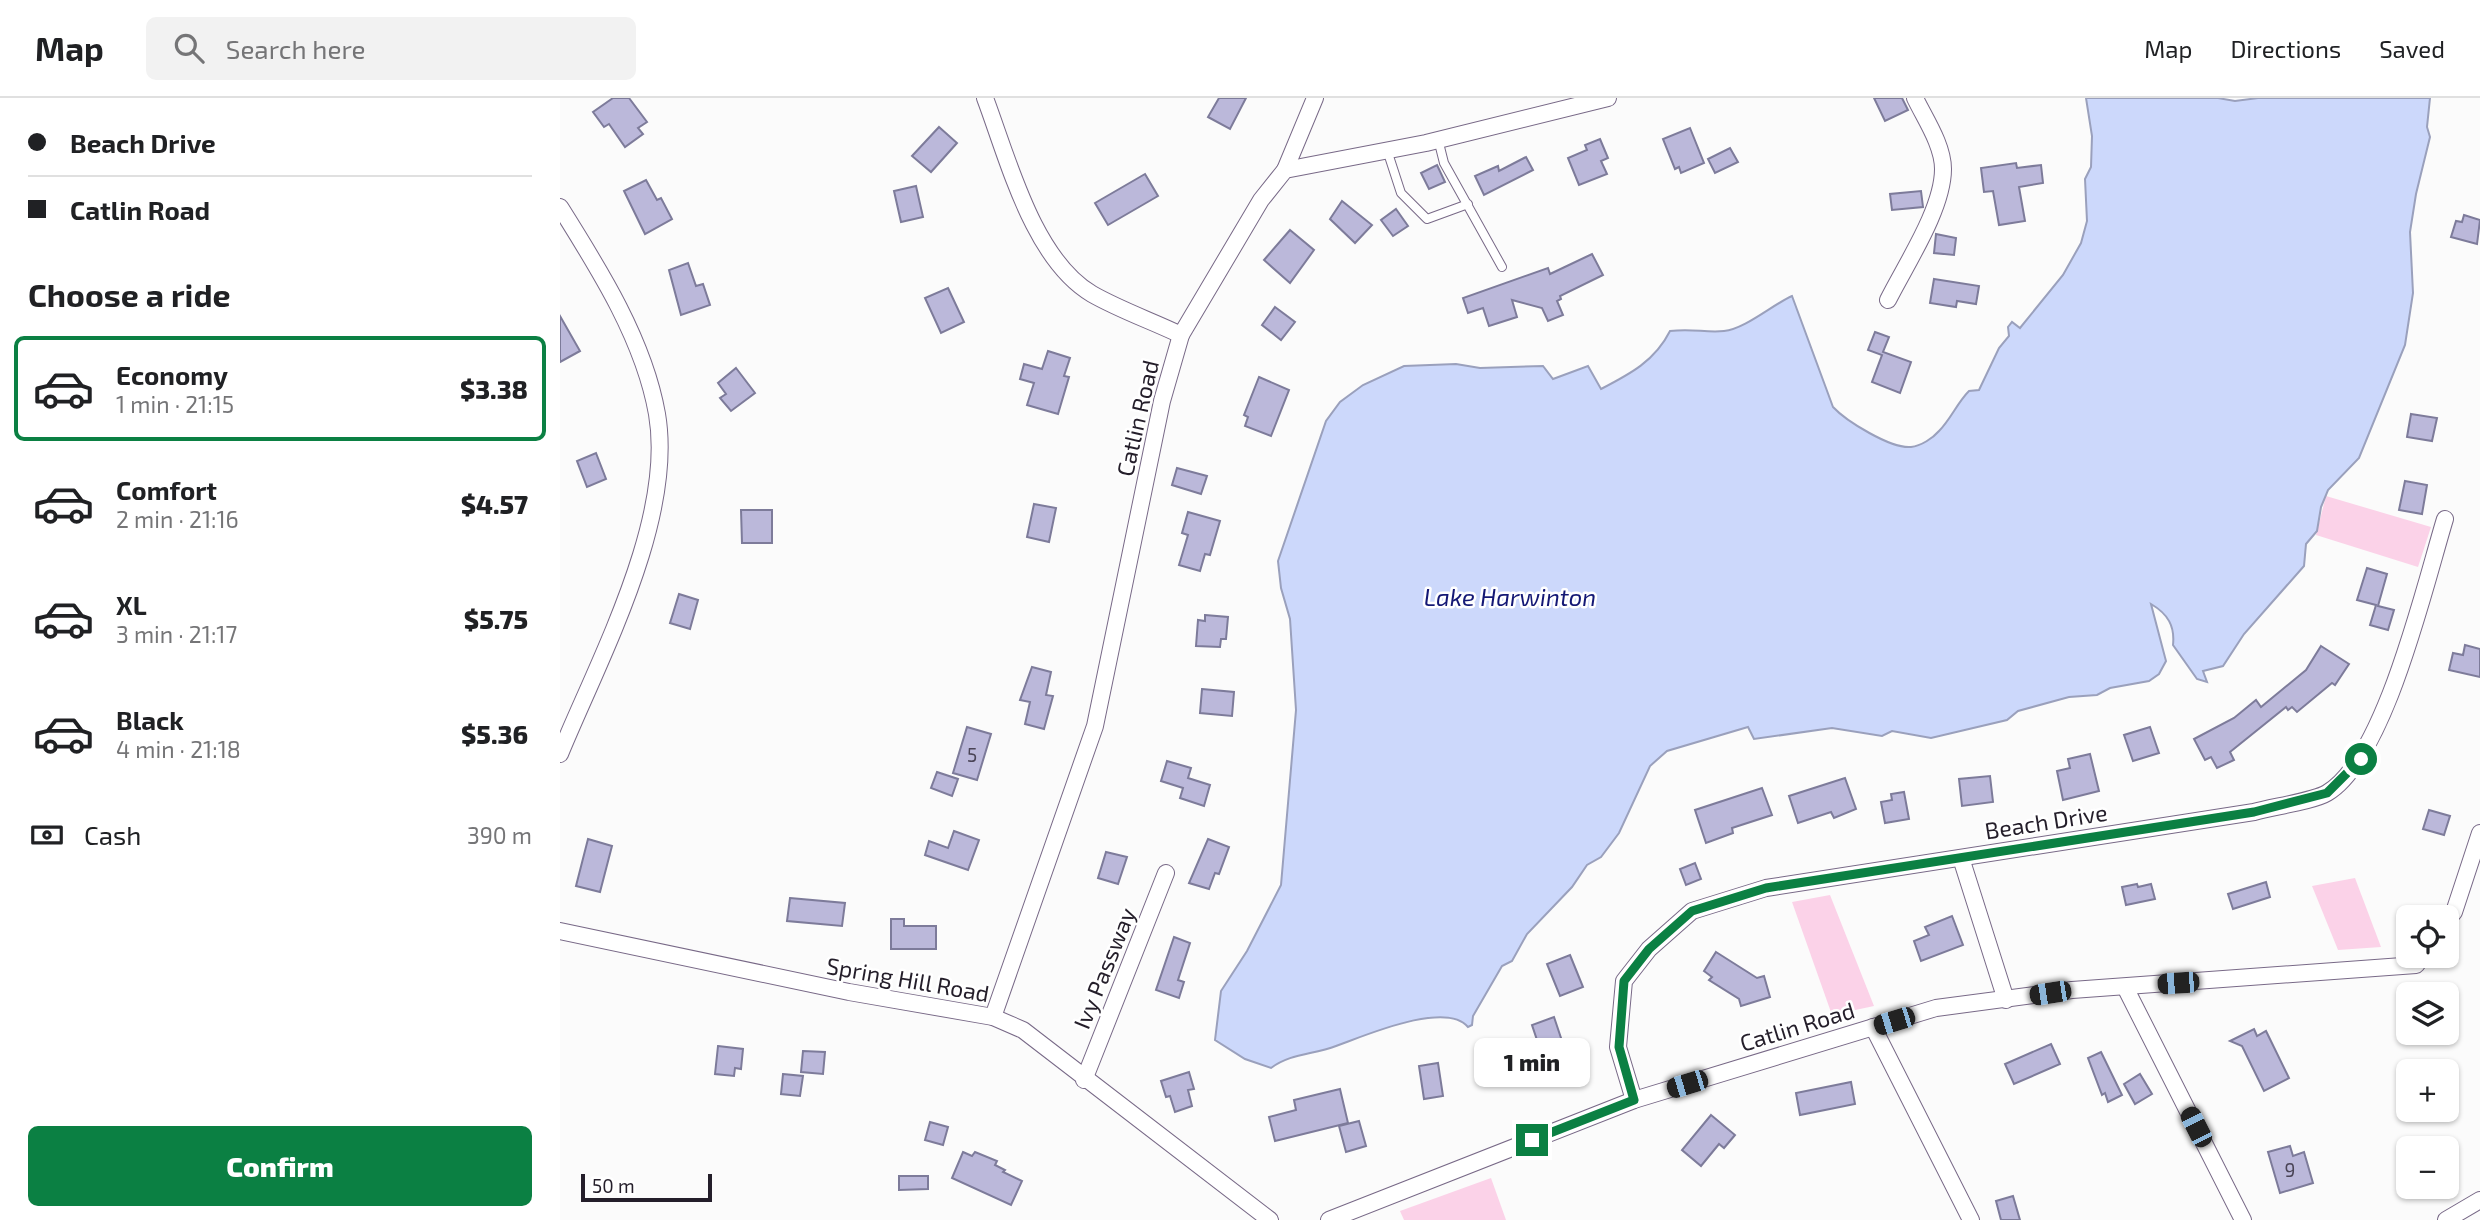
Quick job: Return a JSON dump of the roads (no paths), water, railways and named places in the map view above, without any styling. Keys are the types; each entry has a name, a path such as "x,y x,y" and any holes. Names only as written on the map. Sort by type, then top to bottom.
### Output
{"street":[{"path":"985,98 1030,217 1061,265 1090,293 1181,335"},
{"name":"Catlin Road","path":"993,1017 1095,726 1162,401 1181,335 1261,200 1285,170 1315,98"},
{"path":"1285,170 1438,139 1608,98"},
{"path":"1888,300 1938,201 1943,169 1937,143 1915,98"},
{"path":"560,207 639,349 657,414 658,465 648,531 560,754"},
{"name":"Beach Drive","path":"1634,1100 1619,1047 1624,981 1649,949 1692,911 1766,888 2254,812 2327,793 2361,759 2391,696 2445,519"},
{"path":"2456,905 2480,833"},
{"path":"1961,858 2006,1000"},
{"name":"Ivy Passway","path":"1084,1080 1166,873"},
{"name":"Spring Hill Road","path":"560,931 849,992 993,1017 1023,1030 1084,1080 1270,1220"},
{"name":"Catlin Road","path":"1329,1220 1634,1100 1936,1008 2072,990 2396,967"},
{"path":"2124,987 2243,1220"},
{"path":"1873,1027 1971,1220"},
{"path":"2446,1220 2480,1200"}],"lane":[{"path":"1438,139 1444,163 1502,267"},
{"path":"1387,150 1401,193 1427,219 1468,204"}],"water":[{"name":"Lake Harwinton","path":"2086,98 2218,98 2235,101 2258,98 2430,98 2427,127 2430,137 2410,232 2413,293 2405,345 2359,458 2328,490 2321,507 2317,531 2306,544 2304,566 2244,634 2223,666 2203,671 2207,682 2197,679 2173,645 2173,632 2169,621 2151,604 2166,661 2159,674 2149,681 2110,688 2097,695 2069,697 2018,711 2007,720 1931,738 1892,731 1882,736 1832,728 1754,739 1748,727 1667,751 1650,766 1619,833 1601,857 1587,865 1572,887 1527,934 1512,961 1502,966 1473,1016 1472,1025 1468,1027 1457,1020 1442,1017 1404,1023 1327,1049 1294,1057 1271,1068 1245,1059 1215,1040 1221,991 1247,951 1281,885 1296,710 1290,619 1281,588 1278,561 1326,421 1340,402 1363,385 1404,366 1543,366 1553,379 1588,366 1601,389 1649,359 1670,331 1732,329 1792,296 1833,407 1858,426 1892,444 1911,447 1919,445 1939,431 1969,391 1979,390 1999,348 2009,336 2008,327 2012,322 2020,328 2063,275 2081,243 2087,221 2085,179 2091,167 2092,136"}]}
